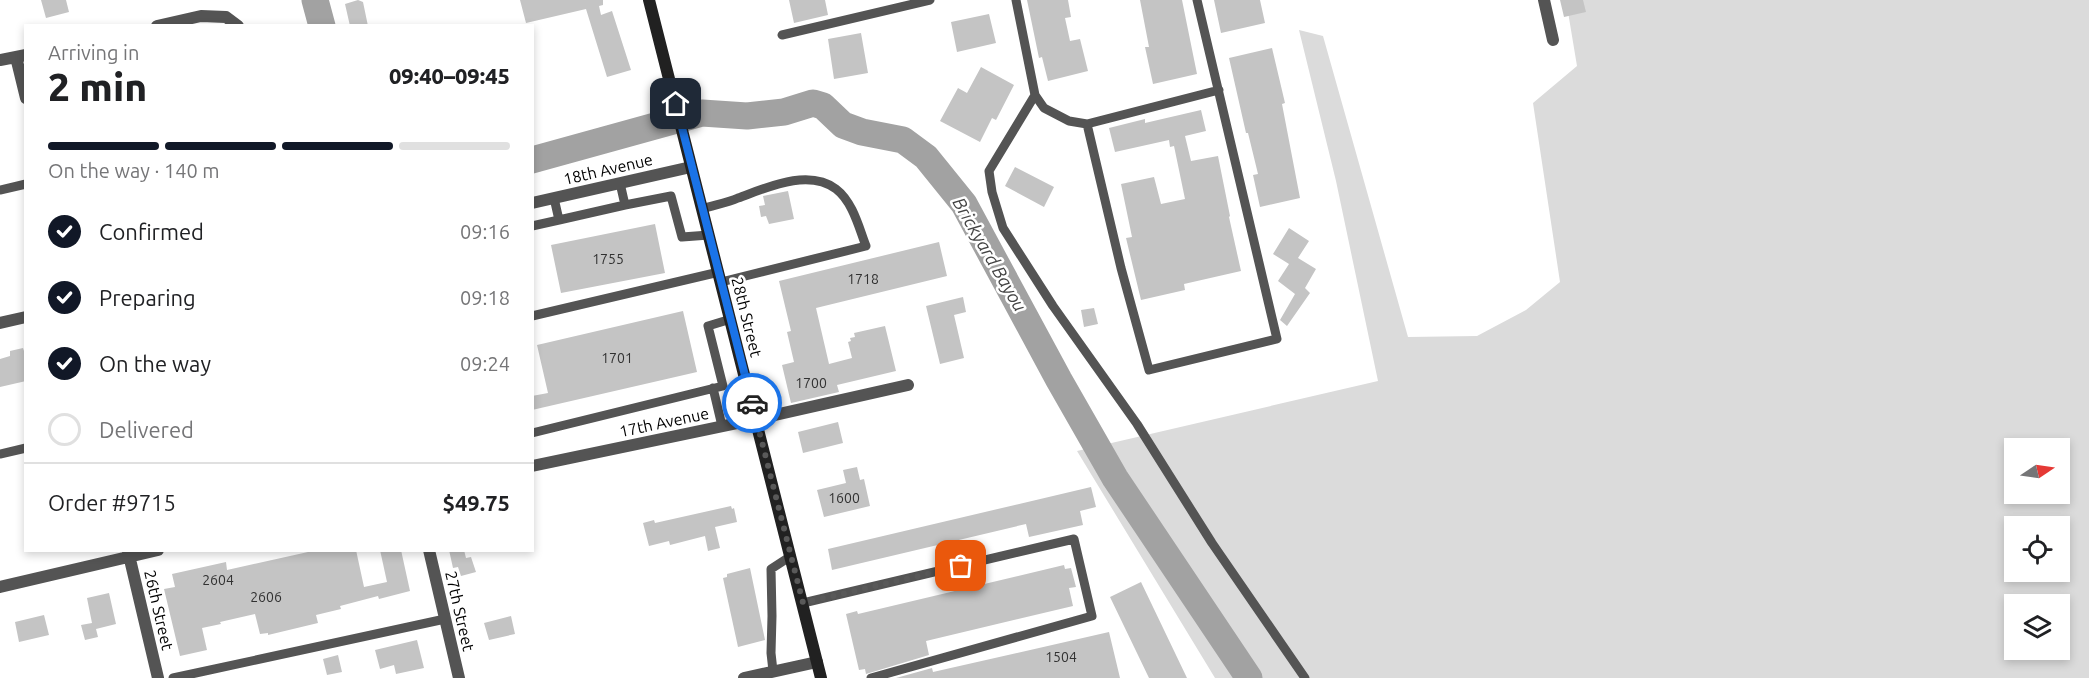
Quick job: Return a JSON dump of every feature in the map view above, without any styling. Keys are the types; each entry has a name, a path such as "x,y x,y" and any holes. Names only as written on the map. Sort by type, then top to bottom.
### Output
{"main road":[{"name":"28th Street","path":"649,0 821,678"}],"street":[{"path":"1544,0 1553,40"},
{"path":"167,24 201,16 226,17 235,24"},
{"path":"0,60 21,56 24,81"},
{"name":"18th Avenue","path":"534,203 692,167"},
{"path":"0,323 24,317"},
{"name":"17th Avenue","path":"534,466 908,385"},
{"path":"0,587 143,552"},
{"name":"27th Street","path":"429,552 459,678"},
{"name":"26th Street","path":"128,554 158,678"},
{"path":"744,678 817,662"}],"lane":[{"path":"782,34 930,0"},
{"path":"1016,0 1035,94 1044,108 1069,121 1087,124 1219,90"},
{"path":"1087,124 1121,268 1149,370 1277,339 1197,0"},
{"path":"1035,94 989,171 992,192 1003,228 1053,306 1137,424 1212,543 1305,678"},
{"path":"534,316 866,246 849,204 836,189 818,182 782,182 736,199 702,208"},
{"path":"620,183 625,205"},
{"path":"0,190 24,184"},
{"path":"534,226 671,196 682,237 709,235"},
{"path":"554,198 559,220"},
{"path":"534,433 723,386 708,326 731,319"},
{"path":"713,388 722,426"},
{"path":"0,454 24,448"},
{"path":"803,603 1074,538 1092,616 871,678"},
{"path":"773,672 771,569 791,556"},
{"path":"173,678 445,618"}],"shaded area":[{"path":"1566,0 2089,0 2089,678 1215,678 1077,451 1378,381 1336,181 1299,30 1323,36 1408,337 1477,336 1526,310 1560,282 1533,103 1577,66"}],"building":[{"path":"41,0 66,0 69,12 46,18"},
{"path":"358,0 363,2 368,24 350,24 345,4"},
{"path":"520,0 603,0 603,5 599,6 601,15 612,11 631,70 607,77 586,9 526,23"},
{"path":"789,0 825,0 828,15 794,23"},
{"path":"1027,0 1068,0 1071,17 1065,18 1070,41 1080,39 1088,71 1048,81 1042,57 1039,58"},
{"path":"1140,0 1182,0 1197,74 1153,84 1145,47 1149,47"},
{"path":"1214,0 1260,0 1265,23 1221,33"},
{"path":"1560,0 1583,0 1586,12 1564,17"},
{"path":"989,14 996,43 957,52 951,22"},
{"path":"861,33 868,73 834,79 828,39"},
{"path":"1272,48 1285,103 1282,104 1300,198 1260,207 1253,175 1258,174 1229,58"},
{"path":"981,67 1014,85 996,120 992,118 980,142 940,121 958,88 967,93"},
{"path":"1201,110 1206,131 1185,136 1191,161 1218,156 1241,271 1184,284 1185,290 1141,300 1126,238 1132,237 1121,184 1154,177 1161,204 1185,199 1174,146 1170,147 1169,140 1115,152 1109,128 1145,119 1145,123"},
{"path":"1015,167 1054,187 1044,207 1005,186"},
{"path":"788,191 794,219 769,224 766,216 761,217 759,206 765,205 763,196"},
{"path":"655,224 665,273 561,293 551,245"},
{"path":"1289,228 1309,241 1298,258 1316,269 1305,288 1310,293 1287,326 1280,320 1295,294 1278,281 1289,264 1273,254"},
{"path":"939,242 947,276 816,308 829,364 852,358 848,342 851,341 850,338 855,337 854,333 885,326 896,371 837,385 839,392 791,403 782,365 794,362 787,332 791,331 779,281"},
{"path":"963,297 966,312 954,315 964,358 940,364 926,306"},
{"path":"1094,308 1098,324 1084,327 1081,310"},
{"path":"683,311 697,372 534,410 534,396 548,393 537,345"},
{"path":"23,348 24,381 0,387 0,359 10,356 10,351"},
{"path":"838,422 843,443 803,453 798,432"},
{"path":"857,467 860,480 864,479 870,506 824,517 817,490 846,483 843,470"},
{"path":"1091,487 1096,507 1080,511 1083,525 1029,537 1026,524 832,570 828,549"},
{"path":"731,506 732,509 734,508 737,522 715,527 720,548 708,551 705,536 670,545 669,541 649,546 643,523 654,520 655,523"},
{"path":"308,552 356,552 364,587 387,582 380,552 401,552 410,591 379,599 378,596 340,606 341,609 316,615 318,623 268,635 268,633 260,634 255,614 220,622 221,624 202,628 207,650 180,656 164,589 175,587 172,574 226,562 227,570"},
{"path":"449,552 464,552 466,558 471,557 476,572 461,576 458,567 453,568"},
{"path":"1064,565 1065,569 1071,568 1076,587 1069,588 1073,606 926,641 929,655 866,674 865,669 859,670 846,614 857,611 858,614"},
{"path":"750,568 765,640 738,647 723,578 727,577 727,574"},
{"path":"1141,582 1187,678 1149,678 1110,597"},
{"path":"109,593 116,624 96,629 98,637 85,640 81,625 92,623 87,598"},
{"path":"44,615 49,635 19,642 15,622"},
{"path":"511,616 515,634 489,640 484,623"},
{"path":"1109,632 1120,678 896,678 932,668 933,672"},
{"path":"417,640 424,668 396,674 394,665 380,669 375,650"},
{"path":"338,655 342,672 327,675 323,659"}],"waterway":[{"name":"Brickyard Bayou","path":"315,0 321,24"},
{"name":"Brickyard Bayou","path":"534,159 702,113 747,116 784,112 813,103 823,106 843,125 862,132 903,140 926,157 964,204 1115,478 1249,678"}],"way so far":[{"path":"752,403 803,603 961,566"}],"route":[{"path":"676,104 752,403"}]}
